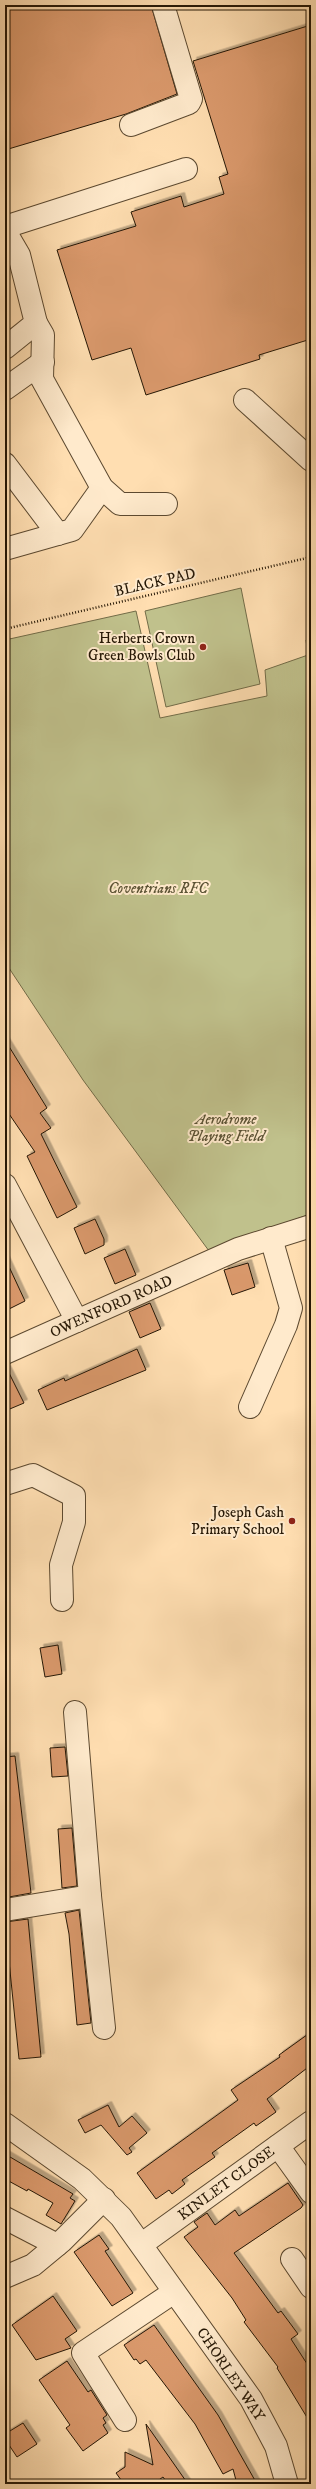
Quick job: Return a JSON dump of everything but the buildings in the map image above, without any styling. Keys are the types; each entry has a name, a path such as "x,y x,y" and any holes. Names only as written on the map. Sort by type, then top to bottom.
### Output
{"street":[{"path":"131,125 189,103 191,99 164,5"},
{"path":"5,227 186,169"},
{"path":"5,231 19,254 36,323 43,335 42,379 102,488 120,504 166,504"},
{"path":"5,348 36,323"},
{"path":"5,389 42,362"},
{"path":"245,400 311,460"},
{"path":"5,464 58,534"},
{"path":"5,549 72,530 102,488"},
{"path":"5,1185 77,1321"},
{"name":"OWENFORD ROAD","path":"5,1352 216,1259 271,1238 311,1226"},
{"path":"250,1408 286,1325 291,1308 271,1238"},
{"path":"5,1484 33,1475 74,1496 74,1522 61,1565 62,1600"},
{"path":"74,1712 90,1896 104,2028"},
{"path":"5,1910 90,1896"},
{"name":"KINLET CLOSE","path":"142,2244 311,2122"},
{"name":"CHORLEY WAY","path":"5,2124 82,2178 104,2199 142,2244 254,2405 276,2446 287,2484"},
{"path":"278,2146 311,2192"},
{"path":"5,2278 33,2265 57,2245 104,2199"},
{"path":"5,2218 57,2245"},
{"path":"292,2259 311,2287"},
{"path":"125,2420 83,2353 174,2292"}],"path":[{"name":"BLACK PAD","path":"5,629 311,557"}],"green space":[{"name":"Herberts Crown Green Bowls Club","path":"241,588 260,684 166,707 145,611"},
{"name":"Coventrians RFC","path":"136,611 160,718 267,696 265,670 308,655 306,640 311,639 311,1214 235,1240 212,1255 83,1080 5,962 5,640"}],"place":[{"name":"Herberts Crown Green Bowls Club","path":"203,647"},
{"name":"Joseph Cash Primary School","path":"292,1521"}],"park label":[{"name":"Aerodrome Playing Field","path":"226,1128"}]}
